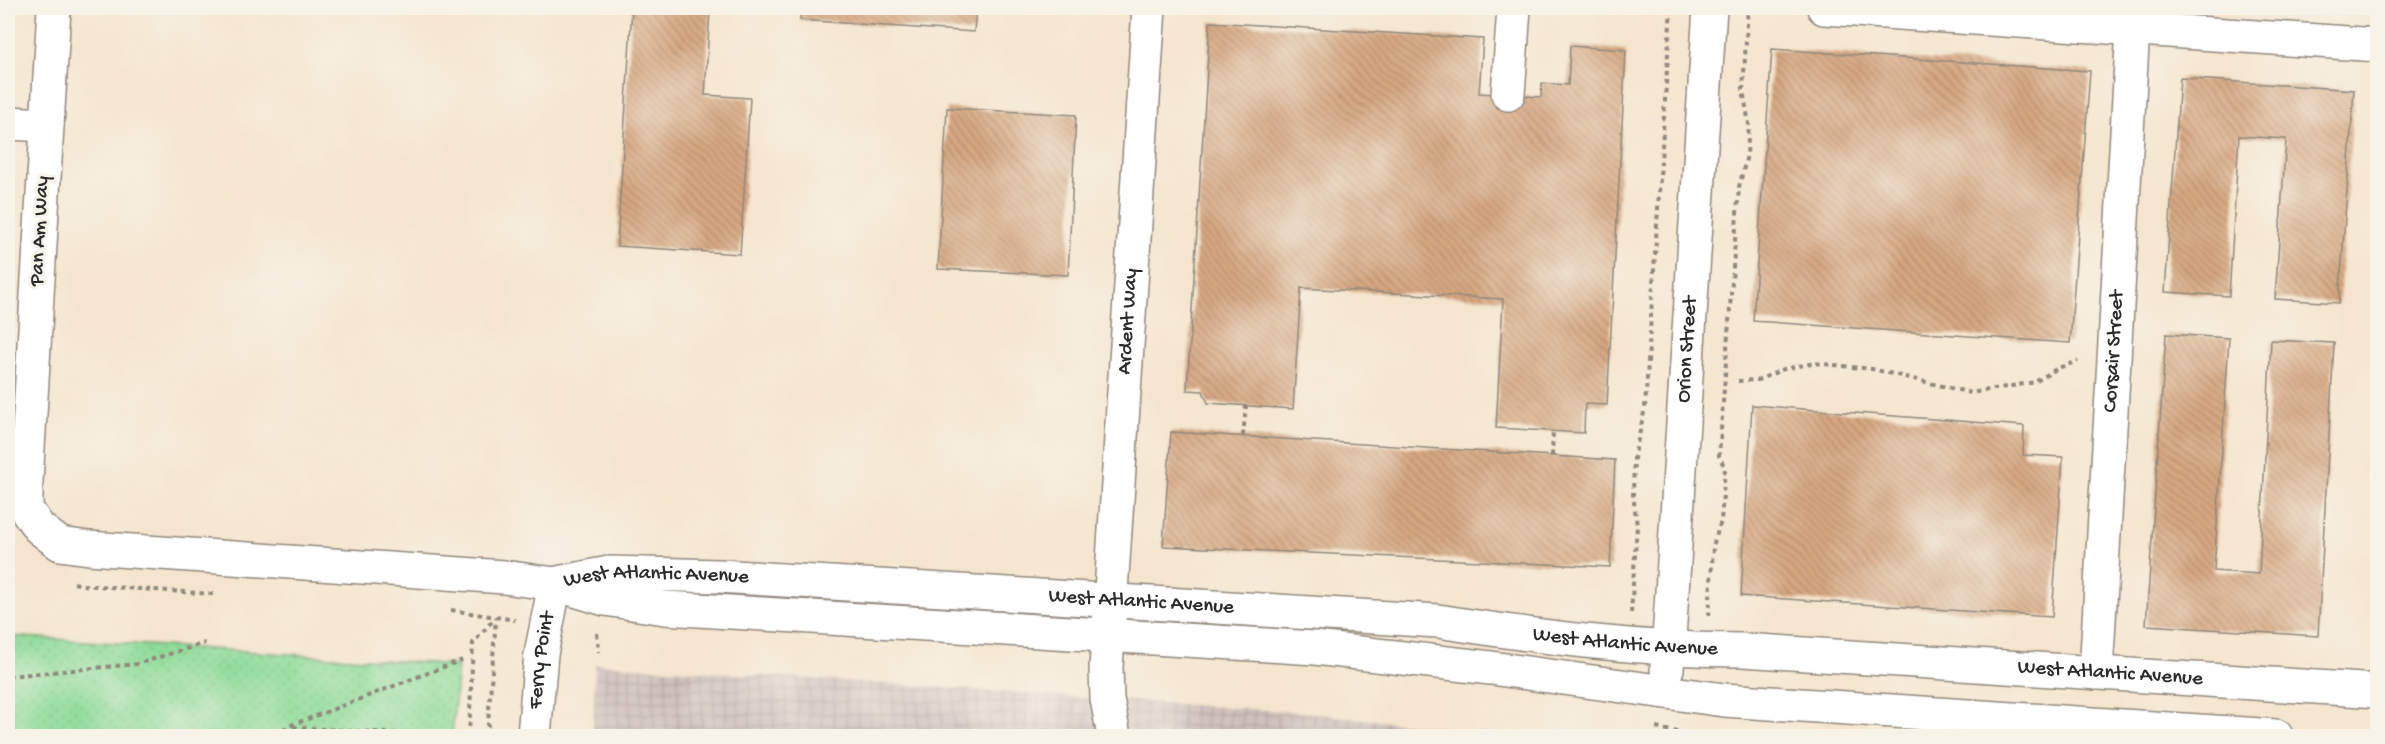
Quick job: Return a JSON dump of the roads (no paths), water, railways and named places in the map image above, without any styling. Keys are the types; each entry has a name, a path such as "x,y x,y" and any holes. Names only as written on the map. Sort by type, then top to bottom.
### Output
{"street":[{"name":"Pan Am Way","path":"54,8 26,509 39,528 60,544 101,549 504,577 555,584"},
{"name":"Ardent Way","path":"1114,736 1106,683 1108,637 1149,8"},
{"path":"1508,94 1514,8"},
{"name":"Orion Street","path":"1665,692 1710,8"},
{"path":"1824,8 2378,45"},
{"name":"Corsair Street","path":"2096,673 2133,28"},
{"path":"8,123 47,125"},
{"name":"West Atlantic Avenue","path":"555,584 609,573 719,576 1438,621 1551,639 1668,649 1743,650 2378,691"},
{"name":"West Atlantic Avenue","path":"555,584 605,599 665,608 1315,648 1491,668 1736,701 2276,736"},
{"name":"Ferry Point","path":"534,736 541,654 555,584"}]}
